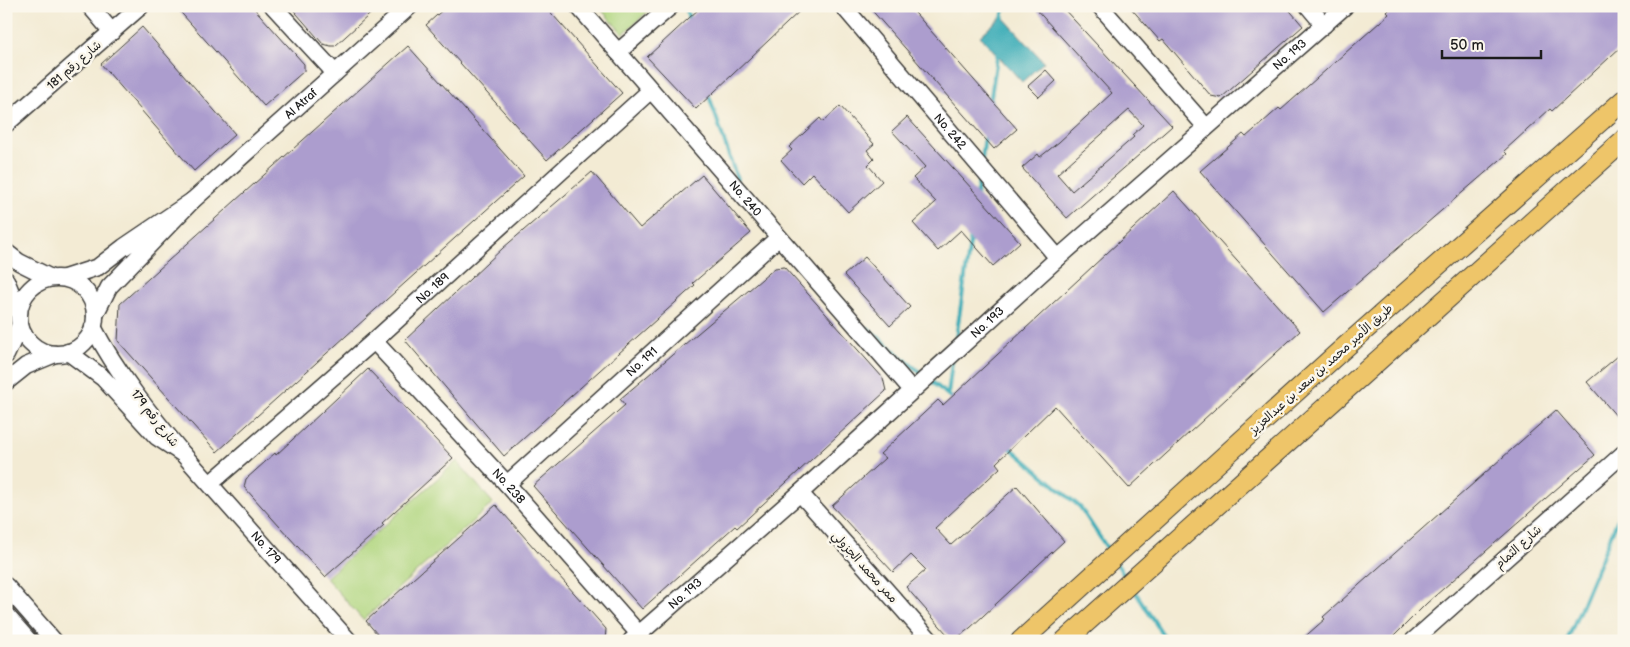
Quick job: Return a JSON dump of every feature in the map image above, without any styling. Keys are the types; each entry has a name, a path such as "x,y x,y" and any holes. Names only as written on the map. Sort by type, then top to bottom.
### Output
{"main road":[{"name":"طريق الأمير محمد بن سعد بن عبدالعزيز","path":"1021,641 1335,356 1624,100"},
{"path":"1065,641 1624,140"}],"street":[{"path":"90,6 112,32"},
{"name":"شارع رقم 181","path":"6,124 141,6"},
{"path":"273,6 335,73"},
{"name":"Al Atraf","path":"6,382 26,366 79,347 87,338 109,287 192,201 410,6"},
{"name":"No. 240","path":"578,6 912,390"},
{"path":"618,52 671,6"},
{"name":"No. 242","path":"843,6 1058,258"},
{"path":"1100,6 1206,127"},
{"path":"1308,6 1324,25"},
{"name":"No. 193","path":"635,637 800,494 1058,258 1345,6"},
{"name":"No. 189","path":"211,483 374,342 651,90"},
{"name":"Al Atraf","path":"6,355 19,319 22,300 29,289 39,282 98,267 192,201"},
{"name":"No. 191","path":"507,484 778,238"},
{"path":"6,252 20,262 58,278 76,283 86,291 92,302 94,321"},
{"path":"6,280 25,336 33,345 44,351 62,353"},
{"name":"شارع رقم 179","path":"94,321 106,352 149,412 183,454"},
{"name":"No. 238","path":"374,342 507,484 635,637"},
{"name":"شارع رقم 179","path":"62,353 103,378 157,436 183,454"},
{"name":"شارع الثمام","path":"1413,641 1624,453"},
{"name":"No. 179","path":"183,454 211,483 349,641"},
{"name":"ممر محمد الجزولي","path":"800,494 931,641"},
{"path":"6,586 54,641"},
{"path":"6,615 29,641"}],"green space":[{"path":"598,6 654,6 623,34"},
{"path":"457,461 493,503 363,620 326,578"}],"water":[{"path":"1002,16 1044,62 1022,82 980,36"}],"building":[{"path":"175,6 252,6 304,64 304,71 264,106"},
{"path":"290,6 379,6 335,46 331,46 323,44"},
{"path":"447,6 545,6 622,93 547,160 426,25"},
{"path":"702,6 805,6 696,109 647,57"},
{"path":"868,6 909,6 1017,129 994,149"},
{"path":"1033,6 1061,6 1172,126 1067,218 1022,168 1038,154 1040,157 1059,142 1112,93","holes":["1129,110 1143,125 1132,135 1134,137 1072,191 1057,174"]},
{"path":"1129,6 1286,6 1303,26 1221,98 1211,96 1163,39 1160,41"},
{"path":"1393,6 1624,6 1624,44 1552,111 1550,109 1504,151 1507,154 1324,312 1200,171 1243,134 1246,137 1279,108 1281,110 1389,14 1387,12"},
{"path":"142,27 235,134 194,171 101,64"},
{"path":"408,46 524,176 217,452 118,341 120,304"},
{"path":"1046,70 1056,81 1039,97 1028,86"},
{"path":"840,106 874,144 867,150 874,159 868,165 882,181 848,212 812,173 802,183 781,160 792,150 789,147 820,118 823,122"},
{"path":"907,117 1020,242 993,266 961,230 938,251 913,223 936,202 913,178 925,167 892,131"},
{"path":"592,172 640,228 702,175 751,233 693,283 695,285 504,456 405,340 503,248"},
{"path":"1174,191 1300,331 1129,488 1055,406 996,463 1000,468 935,528 951,545 1017,486 1064,541 970,628 953,641 906,587 926,570 911,555 893,572 832,506 885,458 880,454 938,400 943,405"},
{"path":"865,257 910,307 890,326 844,275"},
{"path":"784,267 883,378 886,391 737,528 735,526 642,609 533,486 625,405 620,399 775,268"},
{"path":"1624,351 1624,425 1587,382"},
{"path":"368,369 453,458 382,523 384,525 325,577 244,487 246,479 275,453 276,455"},
{"path":"1556,410 1595,455 1427,603 1389,641 1300,641 1325,619 1323,617"},
{"path":"496,505 606,629 605,641 383,641 366,621"}],"waterway":[{"path":"686,6 689,21"},
{"path":"1002,21 1004,6"},
{"path":"990,103 998,51"},
{"path":"708,93 737,179"},
{"path":"982,160 985,135"},
{"path":"976,197 980,174"},
{"path":"955,345 971,236"},
{"path":"868,328 923,375"},
{"path":"948,395 952,362"},
{"path":"931,381 954,400"},
{"path":"1007,445 1080,507 1109,551"},
{"path":"1567,641 1624,504"},
{"path":"1117,564 1125,577"},
{"path":"1134,590 1167,641"}]}
